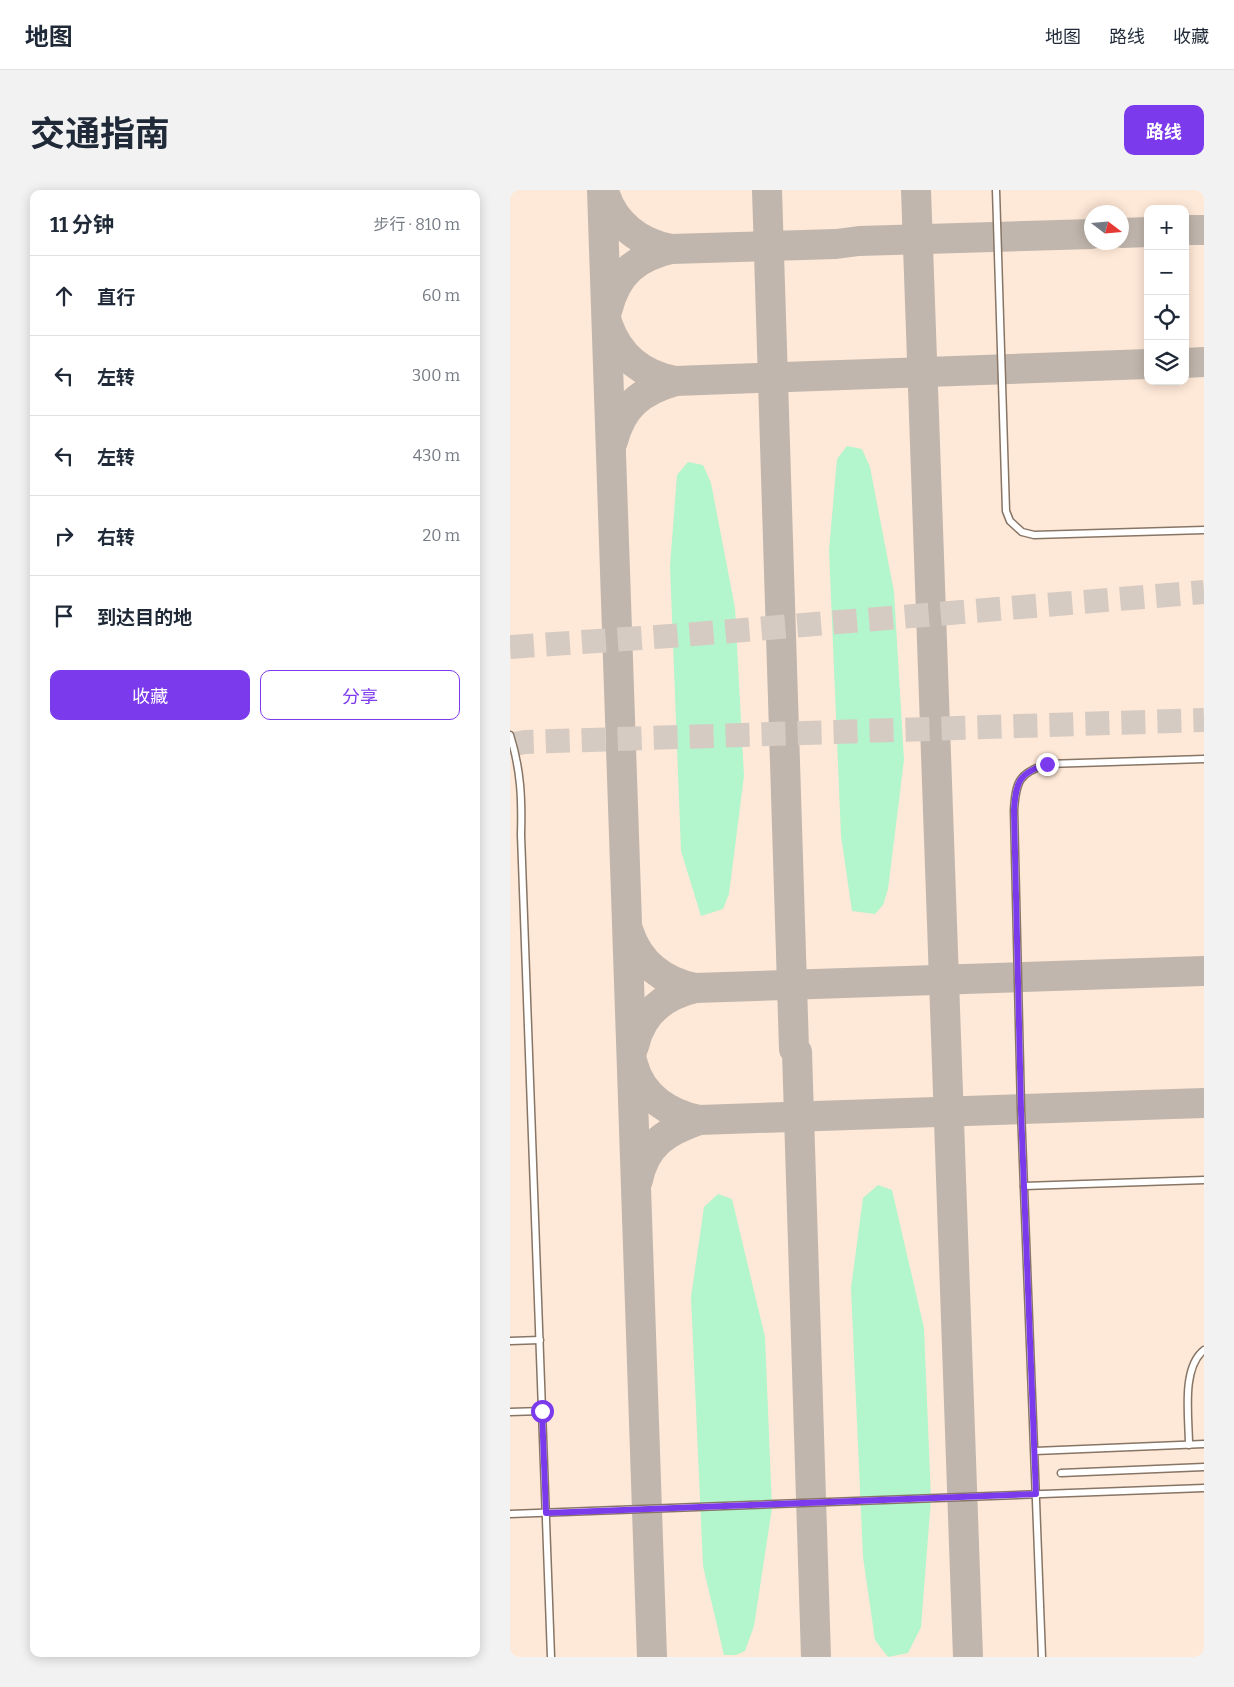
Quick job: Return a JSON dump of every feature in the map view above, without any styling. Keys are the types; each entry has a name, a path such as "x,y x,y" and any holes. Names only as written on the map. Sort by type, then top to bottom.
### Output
{"lane":[{"path":"996,190 1004,474 1006,511 1010,521 1022,532 1034,535 1204,530"},
{"path":"510,735 519,768 522,796 522,845 551,1657"},
{"path":"1042,1657 1024,1186 1015,792 1020,779 1032,769 1047,764 1204,759"},
{"path":"1024,1186 1204,1180"},
{"path":"510,1341 540,1340"},
{"path":"1189,1444 1189,1377 1194,1364 1204,1350"},
{"path":"510,1412 542,1411"},
{"path":"1035,1452 1204,1444"},
{"path":"1061,1473 1204,1467"},
{"path":"510,1514 1204,1488"}],"shaded area":[{"path":"510,190 1204,190 1204,1657 510,1657"}],"green space":[{"path":"847,446 862,449 870,467 894,592 904,760 888,889 883,905 875,914 852,911 841,836 829,550 837,459"},
{"path":"688,462 703,465 711,483 735,608 744,776 729,894 723,909 701,916 681,851 670,566 677,475"},
{"path":"878,1185 892,1190 924,1328 931,1499 921,1627 908,1653 888,1657 875,1640 863,1557 851,1288 863,1198"},
{"path":"718,1194 732,1199 765,1337 772,1508 754,1626 745,1651 736,1655 724,1655 703,1566 691,1297 704,1207"}],"taxiway":[{"path":"602,190 652,1657"},
{"path":"767,190 794,1049 797,1052 816,1657"},
{"path":"916,190 968,1657"},
{"path":"604,191 614,213 629,230 648,242 671,249"},
{"path":"1189,230 1204,230"},
{"path":"1129,233 1144,232"},
{"path":"608,308 617,285 630,268 648,257 671,249 1084,234"},
{"path":"608,325 619,346 634,362 653,374 675,381"},
{"path":"1189,363 1204,362"},
{"path":"613,441 622,418 635,402 652,390 675,381 1144,364"},
{"path":"629,932 639,953 654,969 673,981 695,988"},
{"path":"634,1046 637,1035 648,1015 664,1001 695,988 1204,971"},
{"path":"633,1064 642,1085 658,1102 677,1113 699,1120 1204,1103"},
{"path":"638,1180 646,1157 659,1141 667,1134 699,1120"}],"tunnel":[{"path":"510,647 670,636 1204,592"},
{"path":"510,745 525,742 1204,720"}],"route":[{"path":"542,1411 546,1513 1036,1494 1021,1110 1014,810 1015,792 1020,779 1032,769 1047,764"}]}
